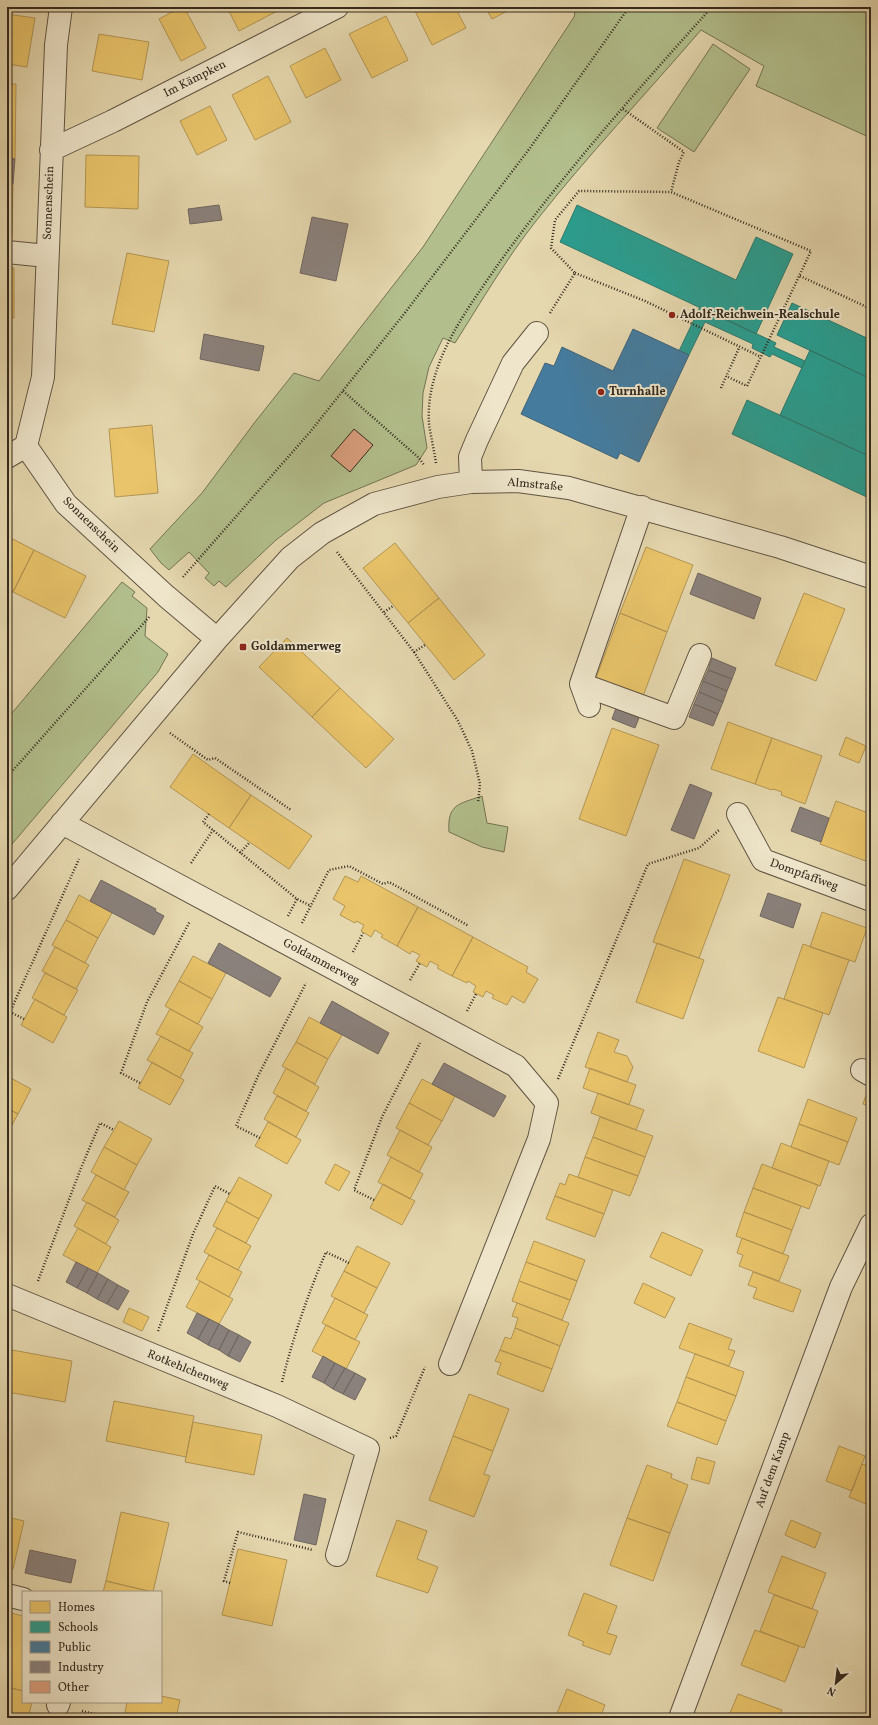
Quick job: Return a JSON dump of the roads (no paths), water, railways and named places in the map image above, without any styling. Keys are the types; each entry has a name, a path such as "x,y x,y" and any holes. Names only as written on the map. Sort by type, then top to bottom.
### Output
{"street":[{"name":"Sonnenschein","path":"62,7 56,45 43,377 26,446 66,504 166,596 217,640"},
{"name":"Im Kämpken","path":"51,150 113,121 337,7"},
{"path":"7,252 47,256"},
{"path":"471,482 470,457 477,440 513,363 537,333"},
{"path":"7,457 26,446"},
{"name":"Almstraße","path":"217,640 290,558 322,533 374,504 438,487 471,482 518,481 569,488 642,507 780,547 871,577"},
{"path":"588,706 581,684 642,507"},
{"path":"7,889 217,640"},
{"path":"581,684 674,718 700,655"},
{"name":"Dompfaffweg","path":"738,814 762,860 871,900"},
{"name":"Goldammerweg","path":"62,823 516,1066 547,1102 540,1139 450,1364"},
{"name":"Auf dem Kamp","path":"680,1718 841,1287 871,1225"},
{"name":"Rotkehlchenweg","path":"7,1294 277,1406 368,1448 337,1555"},
{"path":"7,1595 22,1599"}],"place":[{"name":"Adolf-Reichwein-Realschule","path":"672,315"},
{"name":"Turnhalle","path":"601,392"},
{"name":"Goldammerweg","path":"243,647"}]}
